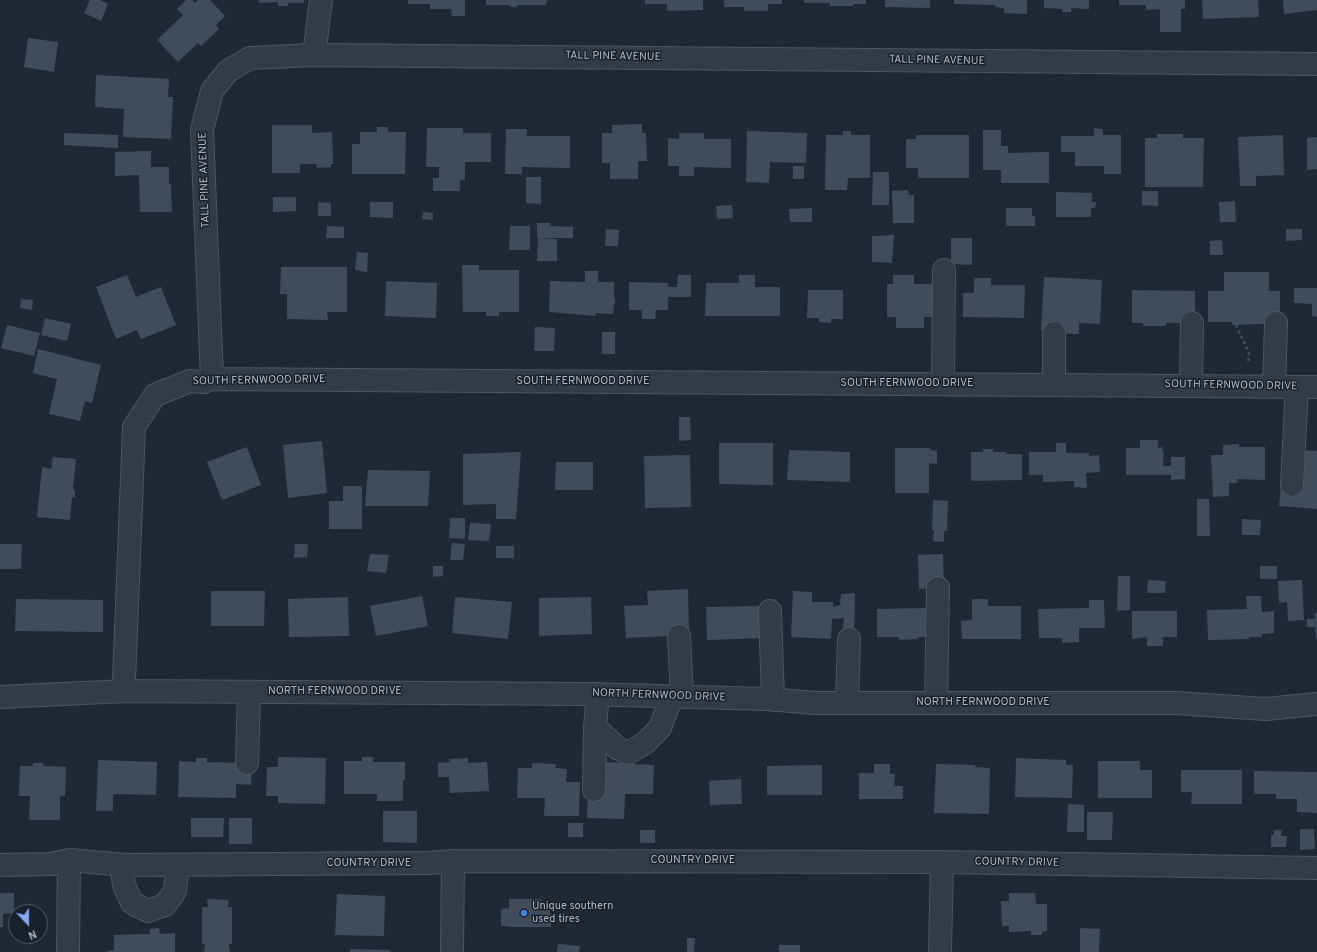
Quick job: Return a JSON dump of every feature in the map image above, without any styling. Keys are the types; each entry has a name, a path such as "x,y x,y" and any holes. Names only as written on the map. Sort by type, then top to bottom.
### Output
{"street":[{"path":"314,55 321,0"},
{"name":"TALL PINE AVENUE","path":"212,379 202,130 212,91 228,71 250,58 314,55 1317,64"},
{"path":"943,384 944,270"},
{"path":"1191,386 1192,323"},
{"path":"1274,387 1276,323"},
{"path":"1054,333 1054,385"},
{"name":"SOUTH FERNWOOD DRIVE","path":"126,691 124,681 134,427 155,395 190,381 204,382 212,379 1307,387"},
{"path":"1292,485 1307,387"},
{"path":"936,703 938,588"},
{"path":"770,612 774,700"},
{"path":"595,727 617,748 628,752 645,743 660,728 677,696 679,636"},
{"path":"847,703 849,639"},
{"name":"NORTH FERNWOOD DRIVE","path":"0,697 126,691 598,694 774,700 816,703 1176,703 1266,709 1317,704"},
{"path":"247,763 249,692"},
{"path":"594,790 595,727 598,694"},
{"path":"68,952 70,860"},
{"name":"COUNTRY DRIVE","path":"0,865 52,864 70,860 121,865 427,864 453,861 942,862 1317,868"},
{"path":"452,952 453,861"},
{"path":"940,952 942,862"},
{"path":"121,865 124,885 132,903 148,911 165,905 175,891 178,865"}],"path":[{"path":"1236,325 1249,353 1245,386"}],"building":[{"path":"90,0 100,0 108,4 101,21 84,13"},
{"path":"186,0 192,0 195,3 198,0 210,0 225,16 216,25 219,29 201,46 198,43 178,62 157,40 183,15 177,9"},
{"path":"259,0 304,0 304,3 288,3 288,6 278,6 278,2 259,3"},
{"path":"408,0 465,0 465,16 452,16 451,9 430,9 430,4 408,4"},
{"path":"486,0 547,0 546,5 517,5 517,7 510,7 510,5 486,5"},
{"path":"645,0 703,0 703,10 667,11 667,4 645,4"},
{"path":"724,0 782,0 782,4 768,4 768,11 744,11 744,7 724,7"},
{"path":"804,0 866,0 866,4 853,4 854,6 830,6 830,3 804,3"},
{"path":"885,0 930,0 930,8 885,7"},
{"path":"954,0 1027,0 1027,14 1004,13 1004,8 995,7 995,5 954,4"},
{"path":"1044,0 1089,0 1089,9 1071,8 1071,12 1062,12 1062,9 1044,8"},
{"path":"1119,0 1185,0 1185,9 1181,9 1181,32 1160,32 1160,9 1146,10 1146,5 1119,5"},
{"path":"1202,0 1258,0 1259,17 1203,19"},
{"path":"1283,0 1317,0 1317,10 1284,14"},
{"path":"28,38 58,42 54,72 24,67"},
{"path":"96,75 169,79 168,97 173,97 171,139 123,137 124,109 95,107"},
{"path":"642,124 642,133 646,133 647,161 638,161 638,179 610,179 610,163 602,163 602,133 612,133 612,125"},
{"path":"272,125 312,125 312,133 332,132 333,164 331,164 331,167 317,168 316,164 300,164 300,173 272,173"},
{"path":"377,127 388,127 388,132 406,132 405,174 352,174 352,144 360,144 360,132 377,132"},
{"path":"427,128 463,128 463,133 491,133 491,162 465,162 465,180 460,180 460,191 433,191 433,178 439,178 439,167 426,167"},
{"path":"1094,128 1103,129 1103,135 1121,135 1121,174 1104,174 1104,166 1075,166 1075,152 1061,152 1061,136 1094,136"},
{"path":"506,129 527,129 527,136 570,136 570,168 522,167 522,174 505,174"},
{"path":"983,130 1001,130 1001,146 1008,146 1008,153 1049,152 1049,183 1001,183 1001,170 983,170"},
{"path":"747,131 807,133 806,163 770,162 769,183 746,182"},
{"path":"843,131 851,131 851,135 870,135 870,178 848,178 847,190 825,190 826,135 843,135"},
{"path":"64,133 118,135 118,148 64,145"},
{"path":"679,133 704,133 704,139 731,139 731,168 694,167 694,176 679,176 679,166 668,166 668,138 679,139"},
{"path":"1157,134 1183,134 1183,138 1204,138 1203,187 1145,187 1145,138 1157,138"},
{"path":"916,135 969,135 969,178 918,178 918,168 906,168 906,139 916,139"},
{"path":"1283,135 1284,175 1256,176 1256,186 1240,186 1238,137"},
{"path":"1317,137 1317,169 1307,170 1307,138"},
{"path":"151,151 151,167 169,167 172,212 140,212 139,175 115,176 115,152"},
{"path":"793,166 804,166 804,179 793,179"},
{"path":"873,172 889,172 889,205 872,205"},
{"path":"526,177 541,177 541,204 526,203"},
{"path":"908,190 909,195 914,195 914,223 893,223 892,191"},
{"path":"1142,191 1158,191 1158,206 1142,205"},
{"path":"1056,192 1092,193 1092,202 1096,202 1095,208 1091,208 1091,217 1056,217"},
{"path":"273,197 296,197 296,211 273,212"},
{"path":"1235,201 1236,222 1220,222 1219,202"},
{"path":"318,202 331,203 331,216 318,216"},
{"path":"370,202 393,202 393,218 370,217"},
{"path":"732,205 733,218 717,219 716,206"},
{"path":"812,208 812,222 790,222 789,209"},
{"path":"1006,208 1032,208 1032,216 1035,216 1035,226 1006,226"},
{"path":"423,212 433,213 433,220 422,219"},
{"path":"537,223 550,223 550,226 573,227 573,238 537,238"},
{"path":"327,226 344,227 344,238 326,238"},
{"path":"510,226 530,226 530,250 509,250"},
{"path":"606,229 619,230 618,246 605,246"},
{"path":"1286,229 1302,229 1302,240 1286,241"},
{"path":"894,235 892,263 872,262 872,236"},
{"path":"538,238 557,239 557,261 537,261"},
{"path":"951,238 972,238 972,265 951,264"},
{"path":"1222,240 1223,255 1210,255 1210,241"},
{"path":"357,252 368,253 367,272 355,270"},
{"path":"462,265 479,265 479,270 519,270 519,312 499,312 499,316 486,316 486,312 463,312"},
{"path":"281,267 347,267 347,312 327,312 328,320 287,319 287,294 280,294"},
{"path":"585,271 598,271 598,282 614,282 615,304 613,314 596,313 595,316 549,312 550,281 585,282"},
{"path":"1224,272 1269,272 1269,291 1280,291 1280,323 1232,325 1232,322 1208,322 1208,291 1224,291"},
{"path":"127,275 136,297 161,287 176,325 141,339 137,330 116,339 96,287"},
{"path":"678,275 691,275 691,297 668,297 668,310 656,310 655,319 642,319 642,310 629,310 629,282 668,283 668,287 677,287"},
{"path":"739,275 755,275 755,287 780,287 780,316 705,316 706,283 739,283"},
{"path":"893,275 914,275 914,284 937,284 937,317 924,317 924,328 896,328 896,317 887,317 887,284 893,284"},
{"path":"1044,277 1102,280 1100,324 1079,323 1079,334 1046,333 1046,330 1041,330"},
{"path":"974,278 991,278 991,285 1025,285 1024,318 963,317 963,293 974,293"},
{"path":"386,281 437,283 436,318 385,316"},
{"path":"1294,288 1317,288 1317,317 1312,316 1312,304 1294,303"},
{"path":"808,290 843,290 843,319 831,319 831,323 819,322 819,318 807,318"},
{"path":"1132,290 1195,291 1195,323 1166,323 1166,326 1143,326 1143,323 1132,323"},
{"path":"21,299 33,300 32,310 20,308"},
{"path":"45,318 71,324 67,341 41,335"},
{"path":"7,325 40,333 34,356 1,348"},
{"path":"535,327 555,328 554,351 534,351"},
{"path":"602,332 615,332 615,354 602,354"},
{"path":"38,349 101,365 92,403 85,401 80,421 49,414 57,379 33,373"},
{"path":"679,417 690,417 691,440 679,441"},
{"path":"1140,440 1158,440 1158,448 1162,447 1164,452 1163,466 1171,466 1171,457 1185,457 1185,479 1171,480 1171,475 1126,475 1126,448 1140,448"},
{"path":"322,441 327,493 288,498 283,445"},
{"path":"719,443 773,443 773,485 719,484"},
{"path":"1056,443 1066,443 1066,453 1089,453 1089,456 1099,455 1100,472 1086,473 1087,488 1074,487 1074,481 1043,482 1043,475 1029,475 1029,452 1056,452"},
{"path":"1239,444 1239,447 1265,447 1265,480 1237,479 1237,483 1229,483 1229,496 1213,497 1211,455 1223,455 1223,445"},
{"path":"247,447 261,485 222,500 207,462"},
{"path":"895,448 930,448 930,450 937,451 937,464 929,463 929,493 895,493"},
{"path":"983,449 993,449 993,452 1006,452 1006,454 1022,454 1022,480 971,481 971,452 983,452"},
{"path":"789,450 850,452 850,482 787,480"},
{"path":"1301,450 1317,451 1317,509 1279,506 1281,484 1298,485"},
{"path":"521,452 516,519 496,519 496,504 463,505 463,454"},
{"path":"690,455 691,507 645,508 644,456"},
{"path":"53,457 76,459 73,489 75,490 75,498 72,497 70,520 37,517 42,467 51,469"},
{"path":"556,462 593,462 593,490 555,490"},
{"path":"368,470 430,471 428,506 365,506"},
{"path":"343,486 362,486 362,529 329,529 329,501 343,501"},
{"path":"1197,499 1209,499 1210,536 1197,536"},
{"path":"933,500 948,501 947,531 944,531 944,542 933,541"},
{"path":"450,518 465,518 465,539 449,538"},
{"path":"1242,519 1261,520 1260,535 1242,535"},
{"path":"470,523 491,524 489,541 468,540"},
{"path":"452,543 465,544 463,560 450,560"},
{"path":"0,544 22,544 21,569 0,569"},
{"path":"295,544 308,544 307,557 294,558"},
{"path":"496,546 514,546 514,558 496,558"},
{"path":"370,554 389,555 386,573 367,571"},
{"path":"943,554 944,588 919,589 918,555"},
{"path":"433,566 443,566 443,576 433,577"},
{"path":"1260,566 1277,566 1277,579 1260,579"},
{"path":"1118,576 1130,576 1130,610 1117,611"},
{"path":"1148,580 1166,581 1165,593 1147,593"},
{"path":"1302,580 1304,620 1288,621 1287,602 1279,603 1278,581"},
{"path":"688,589 689,635 626,638 624,606 648,605 647,591"},
{"path":"211,591 265,591 264,626 211,626"},
{"path":"793,591 812,592 812,602 833,602 833,607 840,605 841,594 855,593 854,640 842,639 844,618 832,619 831,639 791,637"},
{"path":"422,596 428,626 376,636 370,606"},
{"path":"1246,596 1261,596 1262,612 1274,611 1274,633 1262,634 1262,637 1249,637 1249,639 1208,640 1207,610 1247,609"},
{"path":"348,597 349,636 289,637 288,599"},
{"path":"455,597 512,602 508,639 452,633"},
{"path":"591,597 592,634 539,636 539,598"},
{"path":"16,599 103,600 103,632 15,631"},
{"path":"972,599 988,599 988,606 1021,606 1021,639 962,639 961,621 972,620"},
{"path":"1089,600 1104,600 1105,628 1079,628 1079,642 1062,643 1062,638 1039,638 1038,609 1089,608"},
{"path":"763,606 764,638 707,640 706,607"},
{"path":"931,608 932,637 918,637 918,639 899,640 899,637 877,637 877,609"},
{"path":"1132,611 1177,611 1177,637 1163,637 1163,646 1147,646 1147,637 1132,639"},
{"path":"1315,613 1317,613 1317,639 1315,627 1307,627 1307,619 1315,619"},
{"path":"278,757 326,758 325,804 278,803 278,796 266,796 267,767 278,767"},
{"path":"362,757 373,757 373,762 405,762 403,801 377,801 377,794 344,794 344,761 362,761"},
{"path":"196,758 207,758 207,762 252,763 251,785 236,784 236,798 178,797 179,761 196,762"},
{"path":"468,758 468,763 487,762 489,791 450,793 449,777 438,777 438,763 450,762 449,759"},
{"path":"1016,758 1066,760 1066,765 1073,765 1072,798 1015,797"},
{"path":"98,760 157,762 156,795 113,794 113,811 96,811"},
{"path":"1098,761 1140,761 1140,770 1152,770 1152,798 1098,798"},
{"path":"601,762 654,765 653,794 625,794 624,819 587,818 588,790"},
{"path":"33,763 43,763 43,766 66,767 65,796 60,796 60,820 29,820 30,796 19,796 20,766 33,766"},
{"path":"532,763 556,764 555,768 567,769 566,782 580,782 579,816 544,816 545,798 517,798 518,768 532,768"},
{"path":"874,764 890,764 890,774 895,774 894,786 903,786 903,799 859,799 859,773 874,773"},
{"path":"936,764 976,765 975,767 990,768 989,814 934,813"},
{"path":"822,765 822,795 767,795 767,766"},
{"path":"1181,770 1242,770 1242,804 1191,804 1192,792 1181,792"},
{"path":"1254,771 1317,772 1317,813 1297,812 1297,799 1276,799 1276,794 1254,794"},
{"path":"741,779 742,804 710,805 709,781"},
{"path":"1068,804 1084,805 1084,832 1067,832"},
{"path":"383,811 417,811 417,843 383,842"},
{"path":"1087,812 1113,812 1112,840 1087,840"},
{"path":"191,818 224,818 223,837 191,837"},
{"path":"229,818 252,818 252,844 229,844"},
{"path":"568,823 583,823 583,837 568,837"},
{"path":"1300,829 1314,829 1315,849 1300,850"},
{"path":"640,830 655,830 655,843 640,843"},
{"path":"1274,830 1282,830 1281,836 1287,836 1286,847 1271,847 1271,835 1274,835"},
{"path":"0,893 14,893 14,904 8,904 8,914 3,914 3,927 0,927"},
{"path":"1009,893 1035,893 1036,904 1047,904 1047,931 1042,932 1042,935 1031,935 1031,931 1009,932 1009,926 1002,926 1001,901 1009,901"},
{"path":"337,894 385,896 384,936 335,935"},
{"path":"207,899 229,900 228,907 232,907 232,944 229,944 230,952 204,952 205,944 202,944 202,907 208,907"},
{"path":"509,899 541,899 542,909 550,909 551,927 501,926 501,909 509,908"},
{"path":"159,928 160,934 175,933 175,952 107,952 114,950 114,935 150,934 150,929"},
{"path":"1080,928 1100,929 1099,952 1080,952"},
{"path":"687,938 695,938 694,952 687,952"},
{"path":"558,944 580,946 579,952 557,952"},
{"path":"779,945 800,945 800,952 779,952"},
{"path":"350,949 390,950 390,952 350,952"}],"place":[{"name":"Unique southern used tires","path":"524,913"}]}
